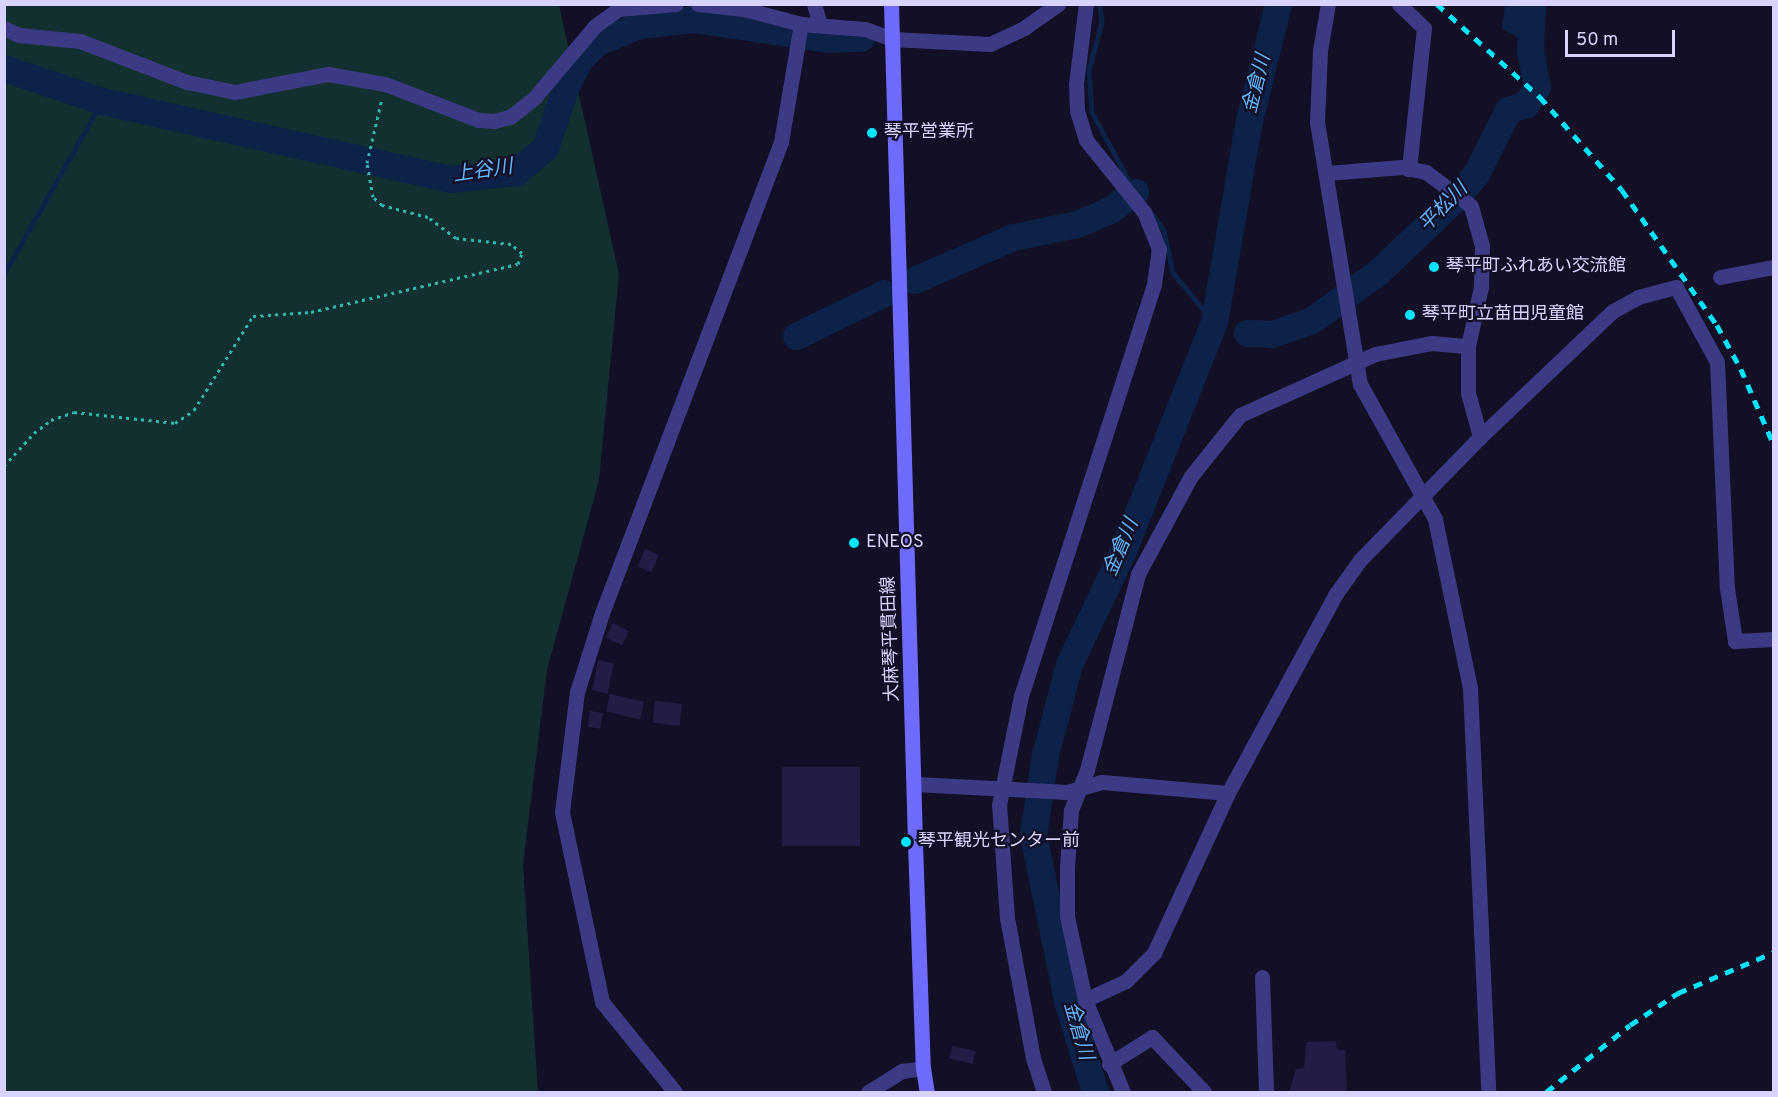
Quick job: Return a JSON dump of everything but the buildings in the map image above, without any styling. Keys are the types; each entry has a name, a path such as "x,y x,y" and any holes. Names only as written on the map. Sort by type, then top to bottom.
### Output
{"main road":[{"name":"大麻琴平貫田線","path":"891,4 923,1068 927,1092"}],"street":[{"path":"4,28 20,35 80,41 187,82 235,92 328,74 385,84 479,120 504,118 534,98 595,26 618,9 676,4"},
{"path":"698,4 744,9 801,24 865,29 892,39 990,44 1024,28 1058,4"},
{"path":"814,4 820,26"},
{"path":"1044,1092 1033,1058 1007,918 999,805 1006,788 1021,696 1154,284 1160,249 1144,212 1086,140 1077,111 1076,84 1086,4"},
{"path":"1328,4 1320,51 1317,122 1360,384 1424,494 1435,519 1470,688 1488,1092"},
{"path":"1399,4 1424,28 1409,169"},
{"path":"675,1092 602,1002 562,812 577,692 602,613 781,142 801,24"},
{"path":"1327,173 1409,169 1426,172 1450,187 1471,206 1478,221 1481,287 1468,346 1468,393 1479,437"},
{"path":"1720,277 1773,267"},
{"path":"1085,1000 1126,981 1154,953 1228,793 1335,595 1360,560 1479,437 1613,311 1638,297 1676,287 1717,362 1727,588 1735,641 1773,639"},
{"path":"1123,1092 1109,1064 1085,1000 1067,916 1072,792 1087,770 1138,574 1191,476 1240,416 1357,360 1398,347 1431,343 1468,346"},
{"path":"915,784 1072,792 1102,782 1228,793"},
{"path":"1262,977 1266,1092"},
{"path":"1109,1064 1152,1037 1204,1092"},
{"path":"868,1092 902,1071 923,1068"}],"path":[{"path":"4,466 34,433 51,420 74,412 175,423 194,410 253,316 311,312 518,264 522,253 511,244 456,238 428,217 382,205 373,197 367,163 385,84"}],"green space":[{"path":"5,5 559,5 619,274 599,480 547,670 523,864 538,1092 5,1092"}],"water":[{"path":"1505,5 1524,5 1522,40 1502,28"}],"waterway":[{"path":"1100,4 1102,22 1089,71 1092,112 1134,190"},
{"name":"金倉川","path":"1095,1092 1068,1004 1033,835 1045,755 1069,664 1122,553 1214,322 1248,125 1278,4"},
{"name":"平松川","path":"1247,333 1272,334 1312,320 1378,272 1454,200 1476,174 1508,110 1526,104 1537,87 1530,50 1532,4"},
{"name":"上谷川","path":"4,68 102,101 451,179 516,172 545,148 566,86 580,59 597,42 639,25 694,19 828,39 861,38"},
{"path":"4,274 102,101"},
{"path":"914,280 1013,237 1077,224 1110,210 1135,192"},
{"path":"1152,213 1164,230 1173,273 1214,322"},
{"path":"796,336 884,293"}],"railway":[{"path":"1437,4 1540,97 1622,190 1717,325 1741,369 1774,445"},
{"path":"1546,1092 1630,1025 1678,993 1774,952"}],"place":[{"name":"琴平営業所","path":"872,133"},
{"name":"琴平町ふれあい交流館","path":"1434,267"},
{"name":"琴平町立苗田児童館","path":"1410,315"},
{"name":"ENEOS","path":"854,543"},
{"name":"琴平観光センター前","path":"906,842"}]}
